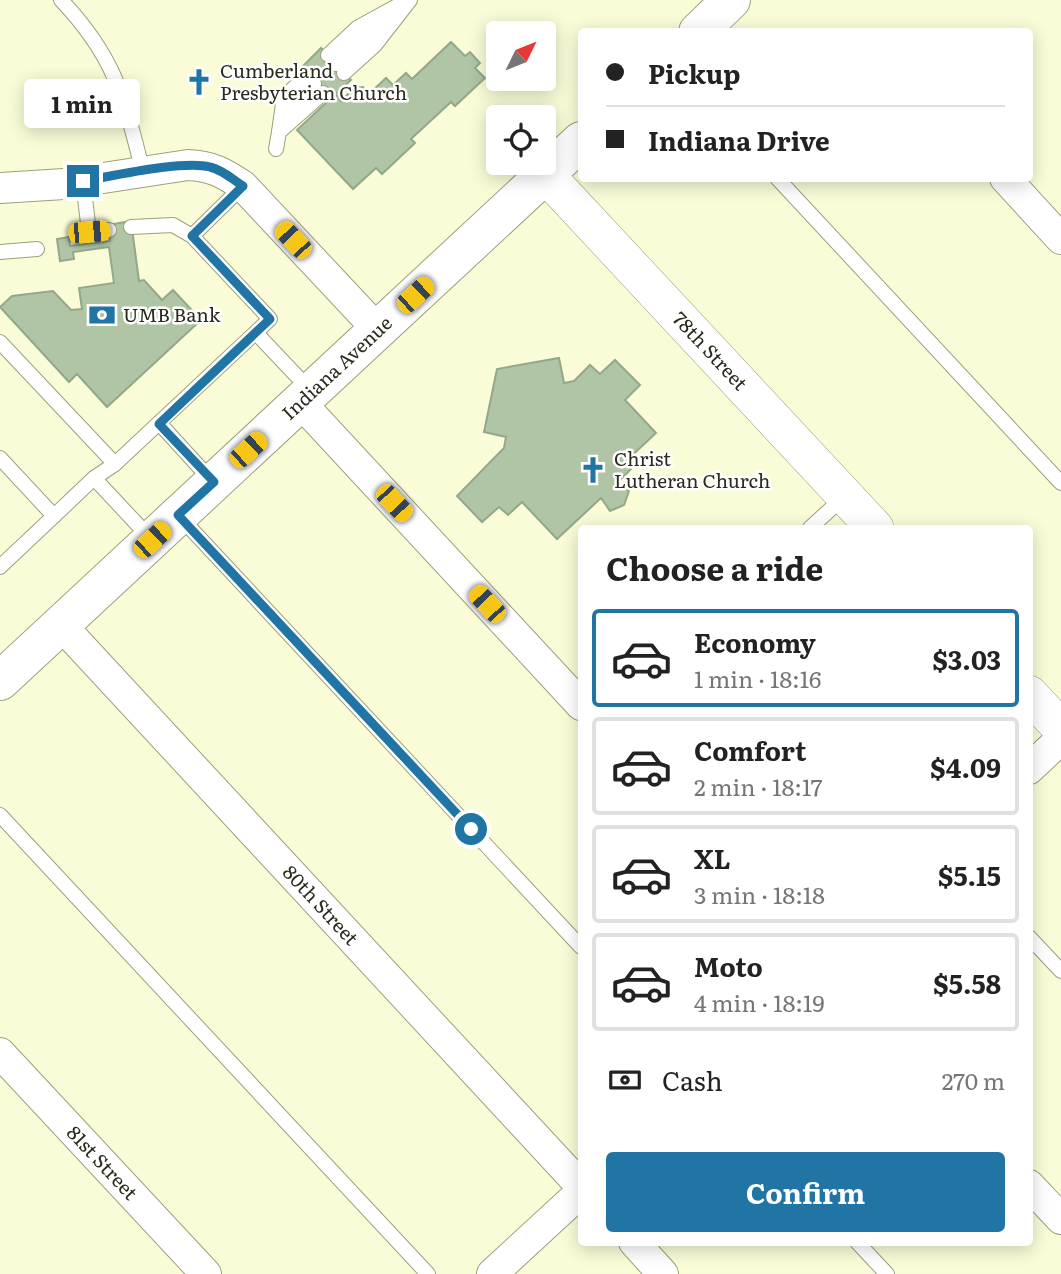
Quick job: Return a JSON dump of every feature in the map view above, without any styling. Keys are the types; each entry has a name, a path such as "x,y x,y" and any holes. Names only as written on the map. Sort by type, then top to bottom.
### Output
{"main road":[{"path":"702,28 731,0"},
{"name":"Indiana Avenue","path":"556,164 578,144"},
{"name":"Indiana Avenue","path":"0,681 544,175"}],"street":[{"path":"0,188 207,166 243,186 377,330"},
{"name":"78th Street","path":"546,175 872,525"},
{"path":"1009,182 1061,239"},
{"path":"306,397 578,702"},
{"name":"80th Street","path":"61,625 578,1183"},
{"path":"1033,698 1061,728"},
{"path":"1033,765 1061,739"},
{"name":"81st Street","path":"0,1053 206,1274"},
{"path":"1033,1189 1061,1219"},
{"path":"492,1274 578,1195"},
{"path":"638,1246 663,1274"}],"lane":[{"path":"61,0 100,45 110,65 126,105 143,172"},
{"path":"409,0 375,45 336,64 357,28 409,0"},
{"path":"276,149 284,97 315,85 279,132"},
{"path":"83,181 89,232 109,230"},
{"path":"780,182 1061,483"},
{"path":"192,236 243,186"},
{"path":"0,567 94,478 115,464 159,424 270,319 192,236 173,225 131,227"},
{"path":"0,252 37,249"},
{"path":"256,333 306,397"},
{"path":"0,342 115,464"},
{"path":"159,424 214,482"},
{"path":"0,458 54,516"},
{"path":"94,478 165,528 578,944"},
{"path":"813,525 845,496"},
{"path":"0,815 428,1274"},
{"path":"1033,941 1061,971"},
{"path":"861,1246 887,1274"}],"building":[{"path":"451,42 465,56 470,52 480,63 475,68 485,78 455,106 451,102 411,139 415,143 382,174 376,168 353,189 297,130 329,100 300,69 321,48 351,80 336,94 341,101 354,88 363,87 369,94 386,78 393,85 406,73 412,79"},
{"name":"UMB Bank","path":"131,221 139,281 144,280 162,300 173,290 201,320 107,407 77,374 69,382 0,307 12,296 53,291 71,310 82,309 79,288 114,283 109,247 73,252 74,259 60,261 57,239 69,237 70,246 110,241 108,225"},
{"name":"Christ Lutheran Church","path":"559,358 564,383 574,381 590,365 600,374 615,360 640,385 625,400 656,433 625,462 631,469 617,483 629,491 624,505 610,511 601,498 557,539 522,502 508,515 499,507 482,522 457,496 504,448 506,437 484,432 497,369"}],"place":[{"name":"Cumberland Presbyterian Church","path":"199,82"},
{"name":"UMB Bank","path":"102,315"},
{"name":"Christ Lutheran Church","path":"593,470"}],"route":[{"path":"83,181 188,165 207,166 243,186 192,236 270,319 159,424 214,482 178,515 471,829"}]}
